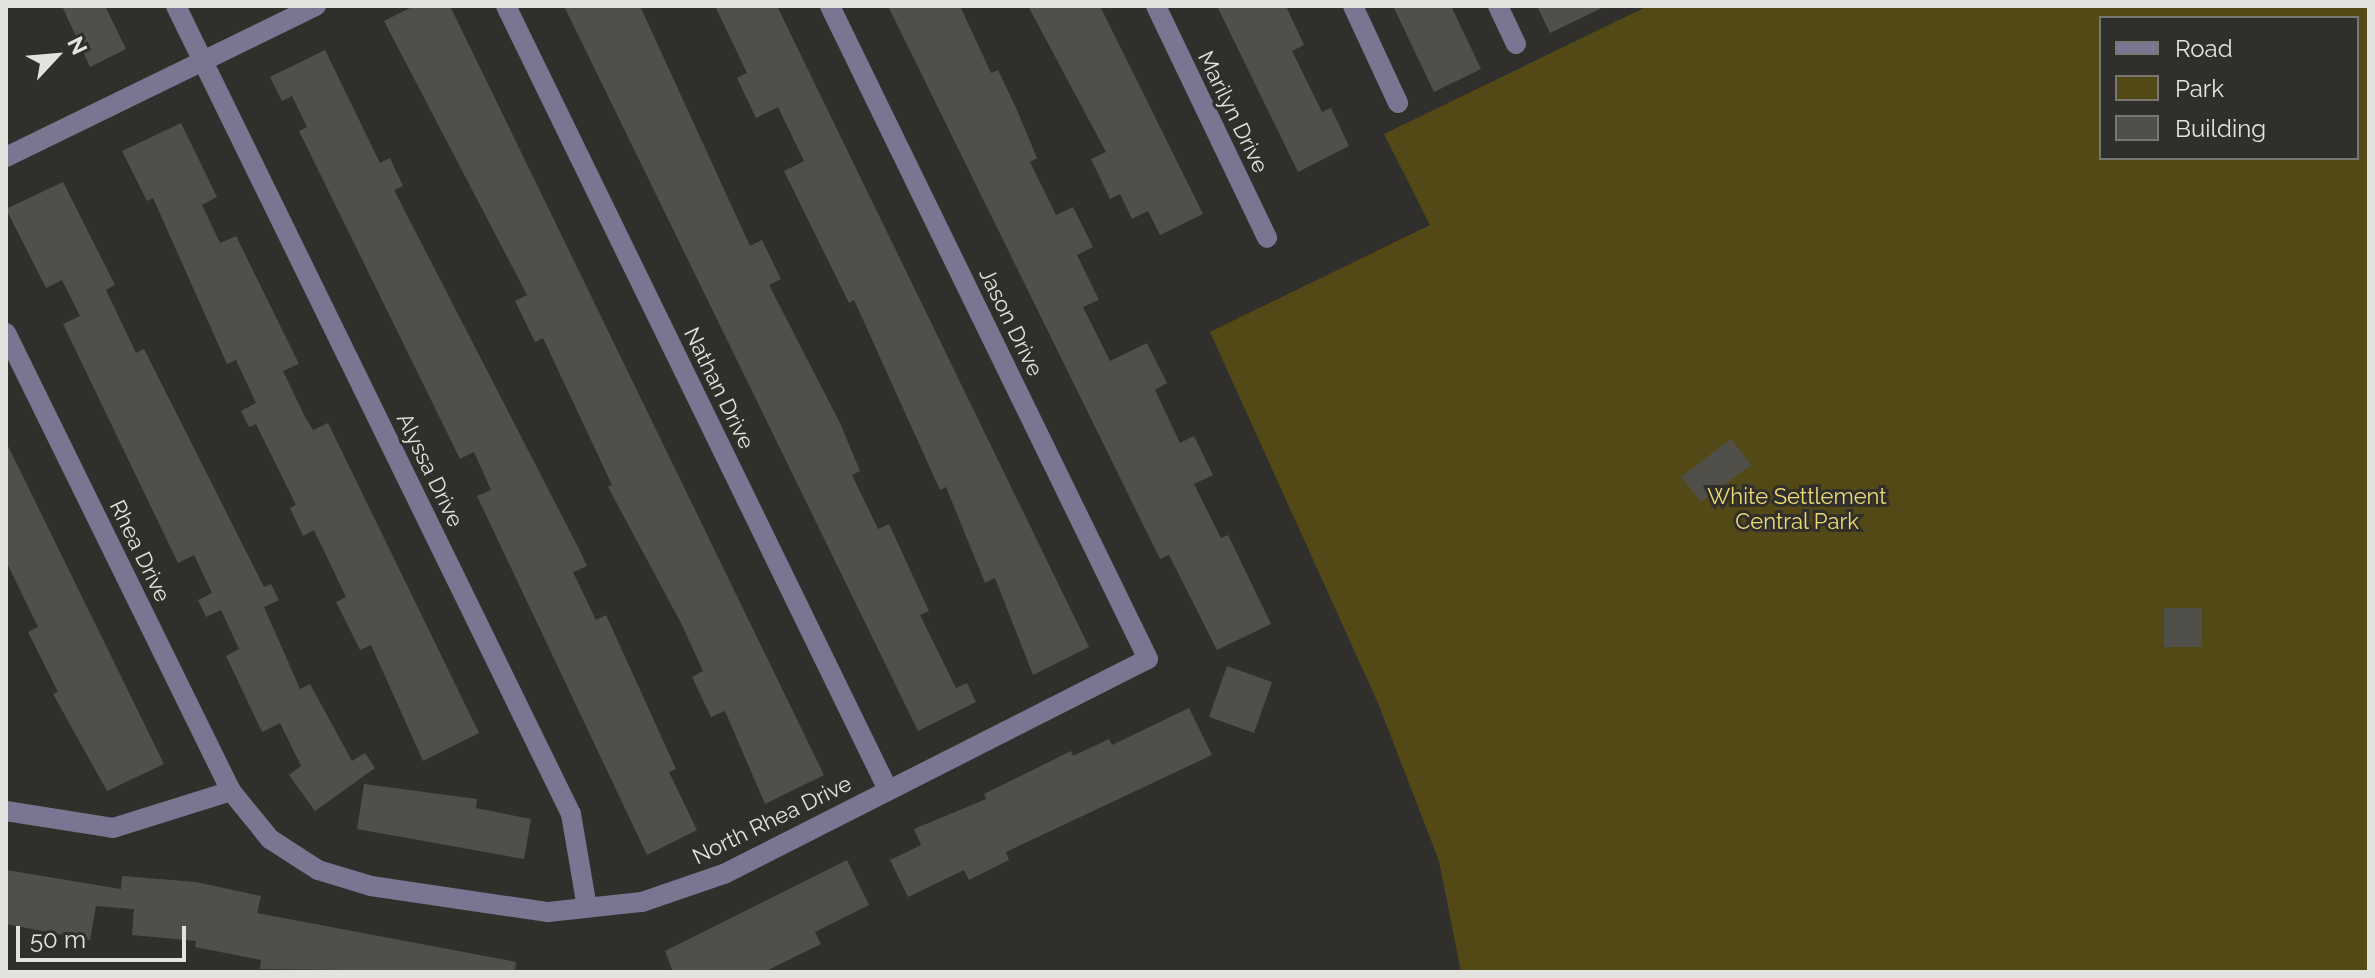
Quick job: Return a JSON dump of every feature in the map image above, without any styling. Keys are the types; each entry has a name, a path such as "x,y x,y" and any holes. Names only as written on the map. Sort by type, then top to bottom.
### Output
{"street":[{"name":"Alyssa Drive","path":"176,6 571,814 587,908"},
{"path":"6,157 316,6"},
{"name":"Nathan Drive","path":"506,6 888,790"},
{"name":"Jason Drive","path":"830,6 1148,659"},
{"name":"Marilyn Drive","path":"1156,6 1267,238"},
{"path":"1353,6 1398,103"},
{"path":"1498,6 1516,44"},
{"name":"Rhea Drive","path":"6,333 231,791"},
{"name":"North Rhea Drive","path":"231,791 270,839 318,870 371,886 548,912 642,902 724,874 1148,659"},
{"path":"6,811 113,828 231,791"}],"green space":[{"name":"White Settlement Central Park","path":"1648,6 2369,6 2369,972 1461,972 1439,861 1378,703 1210,332 1430,225 1384,134"}],"building":[{"path":"62,6 105,6 126,49 90,67"},
{"path":"414,6 450,6 824,775 765,804 725,711 711,717 692,677 703,671 682,625 608,487 612,485 543,338 535,342 515,301 527,295 384,21"},
{"path":"564,6 640,6 750,246 762,240 781,279 769,285 840,423 860,471 852,475 878,529 889,524 929,611 920,615 956,688 967,683 976,702 918,731"},
{"path":"715,6 777,6 1089,647 1033,675 995,578 985,583 946,487 940,490 854,300 849,303 784,171 804,161 778,107 756,118 737,78 747,73"},
{"path":"888,6 960,6 991,73 998,70 1017,110 1037,158 1030,162 1056,215 1073,207 1093,247 1077,255 1099,300 1083,307 1110,361 1147,343 1167,383 1155,390 1180,443 1194,436 1213,475 1194,484 1221,538 1228,535 1271,624 1217,650 1169,555 1160,559"},
{"path":"1028,6 1100,6 1203,214 1160,235 1148,211 1132,219 1120,194 1110,199 1091,159 1106,152"},
{"path":"1217,6 1286,6 1304,45 1292,51 1322,112 1331,108 1349,146 1298,172"},
{"path":"1393,6 1451,6 1481,69 1434,92"},
{"path":"1537,6 1606,6 1550,33"},
{"path":"325,50 380,163 390,158 403,186 394,190 579,549 587,566 573,572 596,620 606,615 676,769 669,772 697,830 647,855 477,496 491,490 474,452 460,459 299,131 307,127 292,96 282,101 270,77"},
{"path":"181,123 217,197 202,205 220,243 236,236 299,364 283,371 304,415 313,430 328,423 479,733 423,761 371,645 360,650 336,602 346,597 314,530 303,536 290,508 296,505 256,424 249,427 241,411 256,403 236,360 227,364 153,198 147,201 122,151"},
{"path":"63,182 115,285 106,290 136,353 144,349 264,587 271,584 279,600 264,607 300,689 310,684 352,761 365,753 375,768 315,811 289,775 301,766 280,723 262,732 226,656 239,649 221,610 206,617 198,600 212,593 194,555 178,563 63,324 80,316 62,280 46,288 6,209"},
{"path":"1731,439 1751,465 1701,502 1681,477"},
{"path":"6,442 164,764 107,791 53,694 58,692 28,632 38,627 6,561"},
{"path":"2164,608 2202,608 2202,647 2164,647"},
{"path":"1227,666 1272,682 1254,733 1209,717"},
{"path":"1189,708 1212,755 1006,852 1009,860 969,880 964,870 908,897 890,860 921,845 914,829 986,799 984,794 1071,751 1073,756 1109,739 1112,745"},
{"path":"364,784 477,799 476,808 531,819 524,859 357,829"},
{"path":"847,860 869,905 815,932 821,944 764,972 673,972 665,951"},
{"path":"6,870 121,889 122,876 196,882 261,896 257,913 516,962 515,972 260,969 261,960 195,947 196,941 132,935 134,909 96,906 90,940 6,924"}]}
